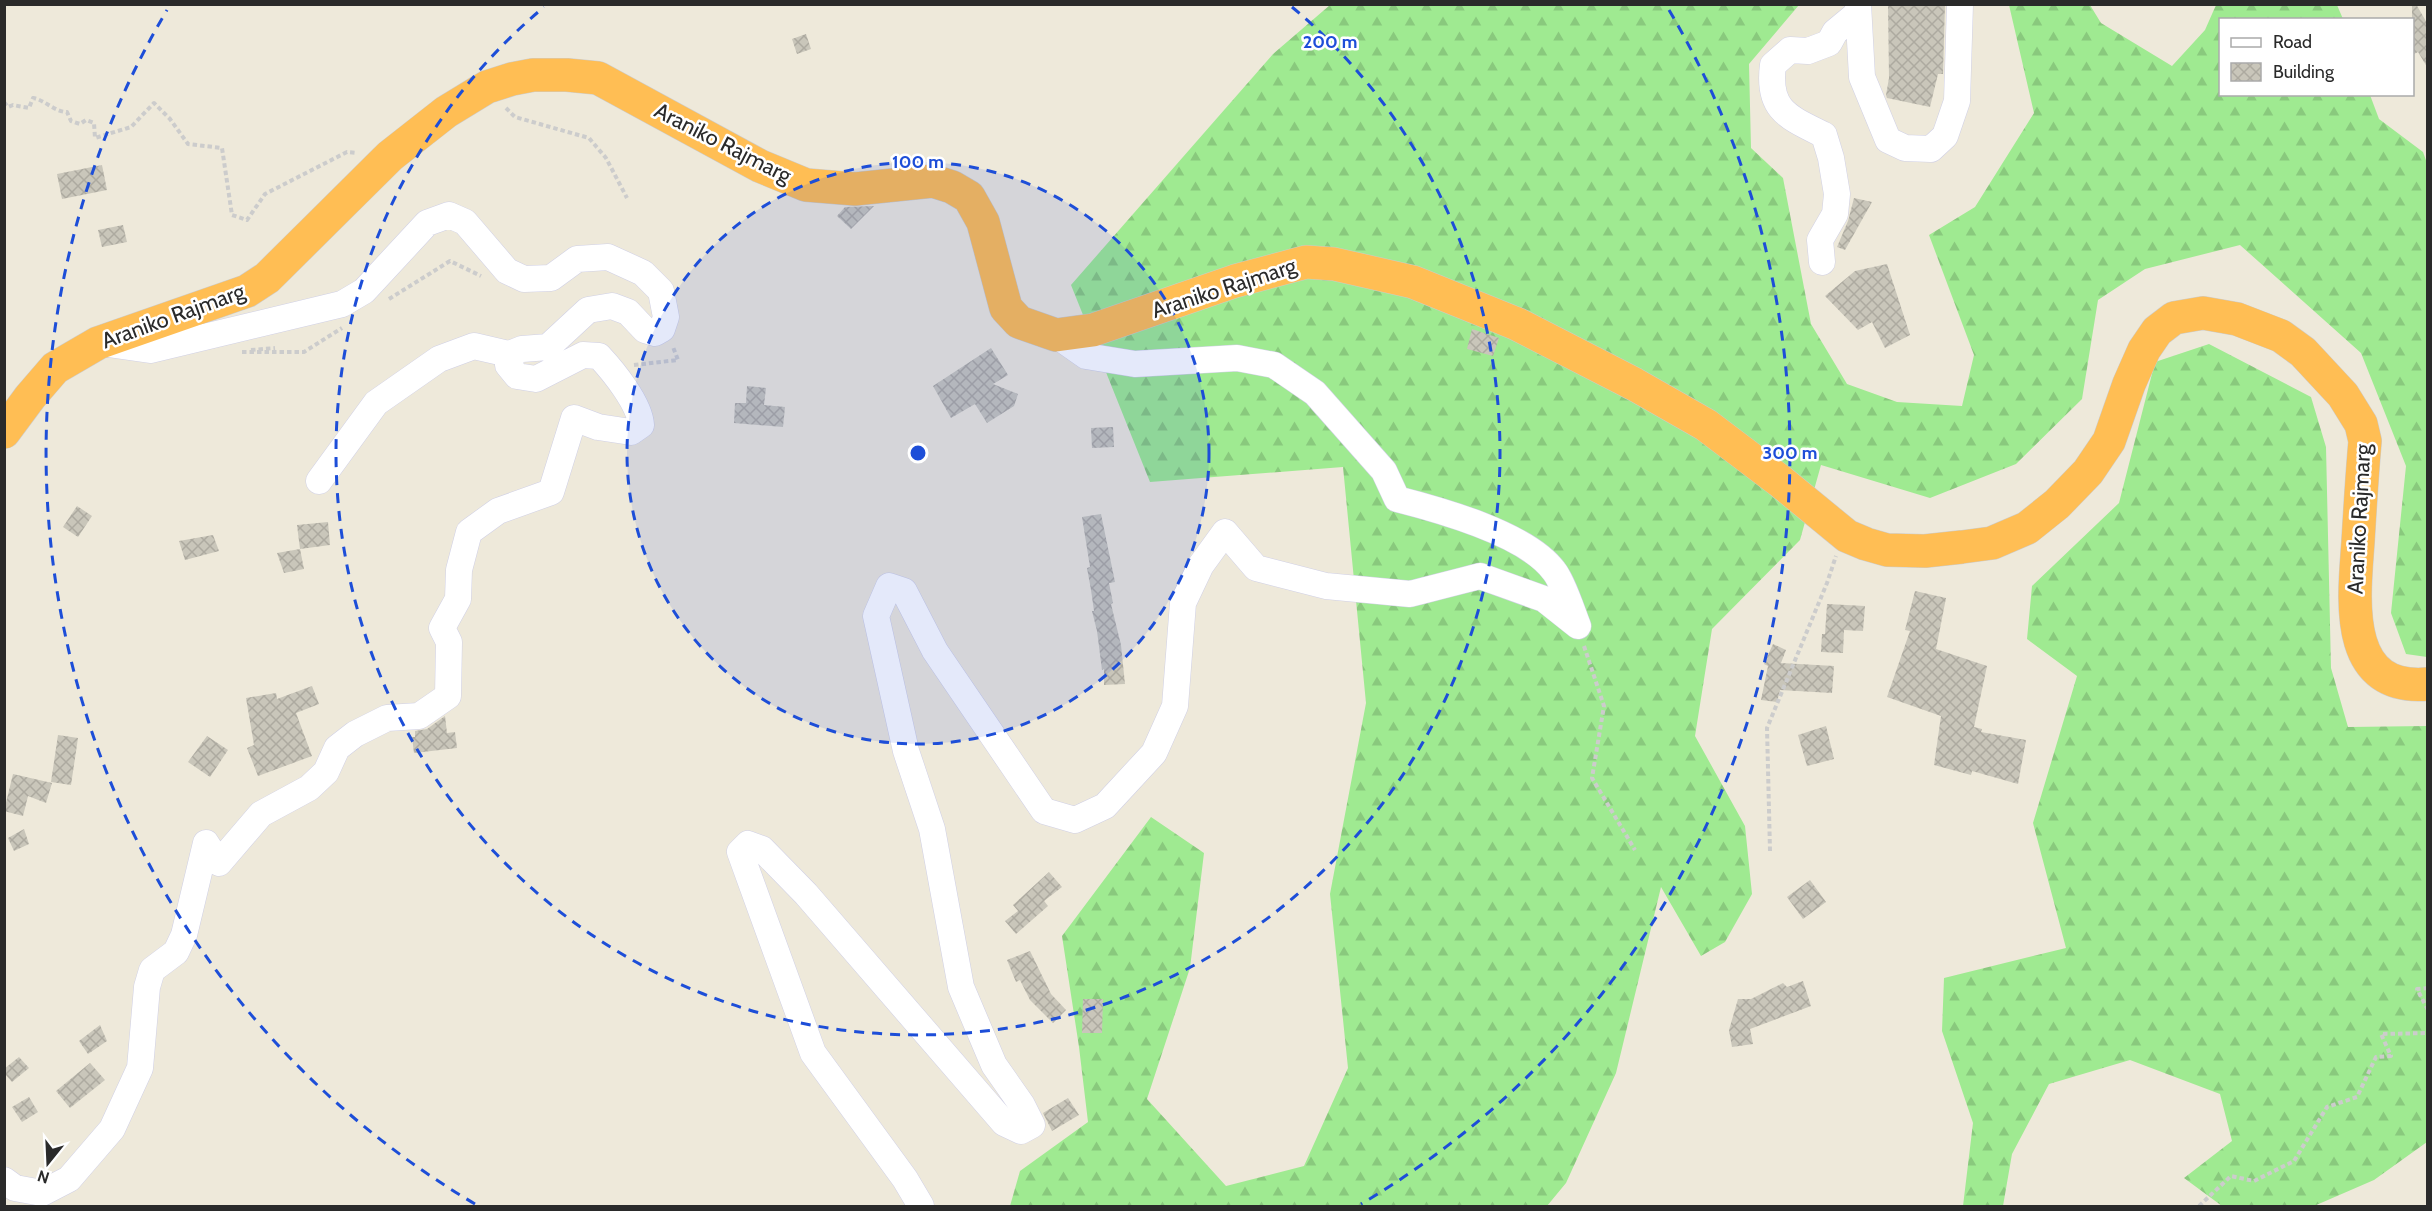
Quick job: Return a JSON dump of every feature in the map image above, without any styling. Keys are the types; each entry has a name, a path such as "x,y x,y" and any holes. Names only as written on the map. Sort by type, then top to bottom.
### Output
{"highway":[{"name":"Araniko Rajmarg","path":"4,432 30,397 56,368 98,343 247,291 267,278 390,156 446,112 487,87 533,75 598,78 760,166 806,185 855,189 933,181 952,187 969,197 983,222 1006,308 1019,322 1056,336 1093,330 1235,281 1306,262 1334,264 1413,282 1517,324 1634,384 1706,425 1843,533 1866,544 1887,550 1925,551 1992,543 2027,528 2056,504 2088,472 2109,441 2129,384 2157,330 2174,318 2203,314 2237,319 2281,336 2303,352 2337,388 2361,424 2365,441 2355,587 2355,621 2359,637 2364,652 2382,674 2397,682 2413,685 2427,684"}],"street":[{"path":"1858,9 1862,77 1888,140 1905,148 1931,149 1946,136 1957,101 1960,4"},
{"path":"1822,262 1820,240 1835,214 1837,194 1831,158 1824,135 1795,121 1777,104 1772,90 1773,65 1790,50 1808,51 1828,43 1835,32 1858,9"},
{"path":"98,343 150,350 342,304 364,291 427,224 449,215 465,222 507,271 524,279 551,278 577,259 608,257 644,273 661,291 666,317 662,330 655,333 645,330 628,312 612,306 588,310 548,347 522,349 509,354 474,346 439,359 376,403 319,481"},
{"path":"1056,336 1086,356 1135,364 1237,358 1275,365 1316,393 1384,471 1397,499 1443,511 1505,535 1534,553 1555,571 1578,626"},
{"path":"4,1180 15,1188 42,1193 69,1179 112,1129 140,1068 147,987 152,970 176,952 184,935 206,843 219,863 261,814 309,788 326,772 337,748 355,734 387,718 419,716 448,696 448,642 442,628 458,600 459,570 470,532 498,511 551,492 574,418 598,426 631,432 641,425 640,415 599,356 583,355 536,379 517,376 508,365 509,354"},
{"path":"921,1206 905,1179 813,1053 740,852 748,844 762,849 806,894 1004,1123 1021,1131 1032,1125 1022,1105 994,1065 961,987 932,829 906,751 876,616 889,586 903,591 935,651 1044,811 1075,820 1104,806 1154,753 1175,706 1183,603 1201,564 1225,532 1256,568 1326,586 1410,594 1480,576 1544,599 1578,626"}],"path":[{"path":"487,87 515,117 589,138 606,158 627,198"},
{"path":"4,102 8,107 13,105 28,108 33,98 40,99 61,112 67,112 71,121 80,124 86,120 94,123 95,138 131,127 154,103 170,119 188,144 222,148 232,215 247,220 266,194 347,152 390,156"},
{"path":"1770,851 1767,728 1827,583 1843,533"},
{"path":"1578,626 1604,706 1592,778 1635,850"},
{"path":"2427,988 2417,989 2427,1010"},
{"path":"2199,1206 2231,1176 2254,1181 2294,1161 2327,1107 2357,1097 2376,1057 2391,1056 2382,1034 2427,1033"}],"green space":[{"path":"1330,5 1799,5 1749,64 1751,148 1783,178 1811,324 1847,384 1897,402 1962,406 1974,355 1929,235 1975,207 2034,113 2009,5 2090,5 2101,23 2172,66 2205,30 2216,5 2337,5 2343,18 2219,18 2219,96 2370,96 2379,119 2423,152 2428,166 2427,657 2406,654 2391,613 2406,466 2361,353 2240,245 2145,269 2098,300 2082,399 2016,464 1930,498 1821,465 1800,540 1712,629 1695,736 1745,826 1752,894 1725,942 1701,956 1661,887 1616,1073 1566,1183 1547,1206 1010,1206 1020,1171 1088,1122 1062,936 1151,817 1204,853 1190,968 1147,1099 1226,1186 1304,1166 1348,1068 1330,894 1366,703 1343,467 1150,482 1071,285 1273,54"},
{"path":"2209,344 2311,397 2326,447 2331,668 2348,727 2427,726 2427,1142 2374,1180 2314,1206 2222,1206 2184,1178 2232,1141 2220,1094 2130,1060 2049,1084 2012,1154 2003,1206 1963,1206 1973,1123 1942,1031 1944,978 2066,948 2033,823 2077,676 2027,639 2032,586 2119,503 2155,362"}],"building":[{"path":"1888,4 1945,4 1943,74 1938,74 1930,107 1887,98"},
{"path":"2412,4 2416,4 2427,23 2427,67 2418,52 2414,54 2414,18 2412,18"},
{"path":"806,34 811,49 797,54 792,39"},
{"path":"102,165 107,190 62,199 57,174"},
{"path":"1854,198 1872,202 1845,250 1837,247 1848,221"},
{"path":"874,206 851,229 837,216 845,207"},
{"path":"123,225 127,242 102,247 98,230"},
{"path":"1887,264 1910,335 1885,348 1872,322 1858,330 1825,296 1855,271"},
{"path":"1472,329 1499,338 1493,356 1467,349"},
{"path":"991,348 1008,375 993,384 1018,394 1014,406 987,423 975,404 951,418 933,386"},
{"path":"747,386 766,388 764,405 785,407 783,427 734,423 735,403 746,403"},
{"path":"1113,427 1114,447 1092,448 1091,428"},
{"path":"77,506 92,516 78,537 63,527"},
{"path":"1101,514 1115,582 1109,583 1113,603 1111,604 1121,645 1125,684 1104,685 1104,669 1102,670 1092,611 1094,611 1087,568 1090,567 1082,517"},
{"path":"328,522 330,545 300,549 297,525"},
{"path":"213,535 219,551 185,560 179,541"},
{"path":"300,549 304,569 284,573 277,553"},
{"path":"1915,591 1946,598 1936,649 1987,666 1974,727 1982,729 1981,732 2026,740 2018,784 1972,771 1971,775 1934,765 1941,716 1887,697 1910,631 1905,630"},
{"path":"1827,604 1865,606 1863,631 1844,630 1843,653 1821,652"},
{"path":"1773,644 1786,650 1781,663 1834,666 1832,693 1780,690 1777,702 1761,700 1768,666 1764,664"},
{"path":"312,686 319,704 296,713 312,756 258,776 247,748 254,745 246,698 276,693 277,699"},
{"path":"445,716 447,733 455,732 457,748 414,753 412,737 415,737 415,731 427,729"},
{"path":"1826,726 1834,759 1807,766 1798,735"},
{"path":"58,735 78,738 71,785 51,782"},
{"path":"207,736 228,750 210,777 188,762"},
{"path":"13,774 52,783 46,803 28,796 23,816 4,811"},
{"path":"24,829 29,844 14,851 8,838"},
{"path":"1049,872 1062,887 1044,901 1048,906 1016,934 1005,921 1018,911 1013,905"},
{"path":"1810,880 1826,902 1803,919 1787,897"},
{"path":"1030,951 1051,994 1066,1010 1053,1023 1030,1000 1020,980 1016,982 1007,960"},
{"path":"1803,981 1811,1006 1750,1029 1753,1044 1732,1047 1729,1030 1738,999 1751,999 1783,983 1787,987"},
{"path":"1083,999 1103,999 1102,1033 1082,1033"},
{"path":"100,1025 107,1041 88,1054 79,1041"},
{"path":"19,1057 29,1068 12,1082 4,1073 4,1069"},
{"path":"90,1063 105,1080 70,1108 56,1091"},
{"path":"29,1097 38,1112 22,1122 12,1107"},
{"path":"1068,1098 1079,1115 1052,1131 1043,1113"}]}
